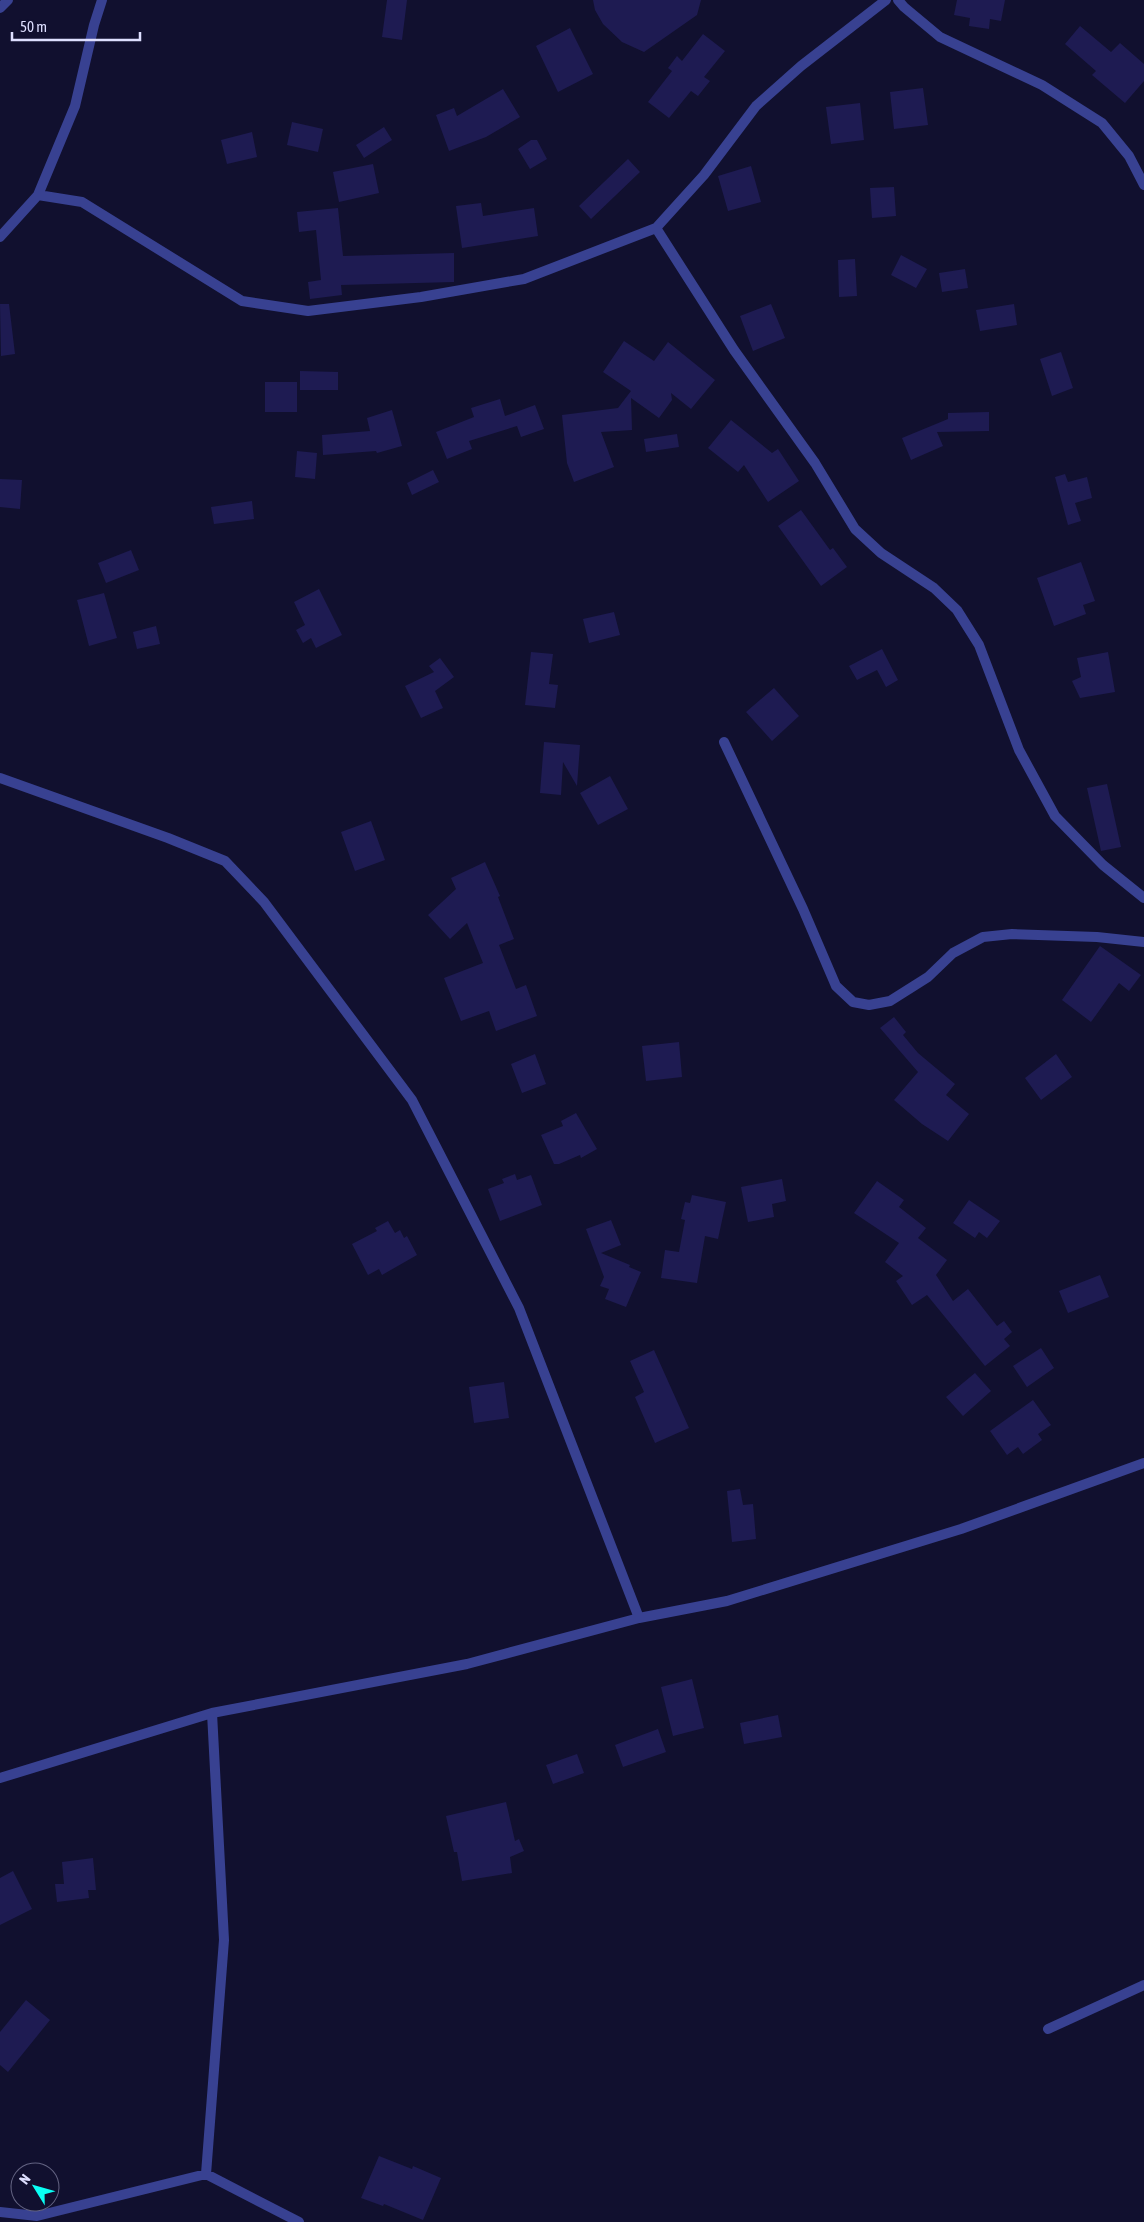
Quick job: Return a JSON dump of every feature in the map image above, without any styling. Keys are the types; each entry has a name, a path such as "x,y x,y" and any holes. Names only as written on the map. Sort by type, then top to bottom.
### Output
{"street":[{"path":"0,8 8,0"},
{"path":"0,237 38,195 75,106 94,25 102,0"},
{"path":"38,195 82,202 242,301 308,311 420,297 524,279 656,228 704,175 756,106 801,66 886,0"},
{"path":"898,0 904,8 940,37 1042,85 1102,123 1129,156 1144,185"},
{"path":"656,228 734,350 815,463 855,529 881,553 934,588 958,610 979,645 1019,750 1055,816 1103,865 1144,898"},
{"path":"724,742 803,909 836,986 853,1002 869,1005 890,1000 928,977 953,953 984,937 1012,934 1096,937 1144,942"},
{"path":"0,778 159,835 225,861 264,902 412,1100 519,1308 638,1618"},
{"path":"0,1778 212,1713 467,1664 638,1618 727,1601 961,1529 1144,1463"},
{"path":"206,2174 224,1940 212,1713"},
{"path":"1048,2030 1144,1985"},
{"path":"0,2212 37,2216 206,2174 299,2222"}],"building":[{"path":"387,0 407,0 402,40 382,37"},
{"path":"593,0 701,0 697,15 644,52 622,42 603,24 595,10"},
{"path":"957,0 1005,0 1001,21 990,19 989,29 969,26 970,18 954,15"},
{"path":"1080,26 1111,52 1120,43 1144,64 1144,81 1125,103 1092,75 1096,71 1065,44"},
{"path":"570,28 593,74 558,92 536,46"},
{"path":"703,34 725,51 704,77 710,81 698,96 691,91 669,118 648,102 672,71 668,68 677,56 682,61"},
{"path":"923,88 928,125 894,129 890,92"},
{"path":"503,89 520,117 486,137 449,151 436,115 454,108 457,116"},
{"path":"860,103 864,140 831,144 826,107"},
{"path":"292,122 323,129 318,152 287,145"},
{"path":"384,127 392,140 364,158 356,145"},
{"path":"252,132 257,157 227,164 221,140"},
{"path":"531,140 537,140 547,159 530,169 518,149"},
{"path":"628,159 640,172 591,219 579,206"},
{"path":"373,164 379,193 339,202 333,172"},
{"path":"751,166 761,202 728,211 718,176"},
{"path":"894,187 896,216 872,218 870,188"},
{"path":"481,203 483,216 534,208 538,236 462,248 456,206"},
{"path":"338,208 343,256 454,253 454,282 341,285 342,295 310,299 308,282 321,280 316,230 299,232 297,212"},
{"path":"901,255 927,269 916,288 891,275"},
{"path":"855,259 857,296 839,297 838,260"},
{"path":"965,269 968,288 942,292 939,273"},
{"path":"0,304 9,304 15,354 1,356"},
{"path":"771,304 785,338 753,351 740,316"},
{"path":"1014,304 1017,325 980,331 976,310"},
{"path":"624,341 654,361 668,342 715,380 691,409 671,393 672,400 659,418 631,398 632,430 601,432 614,467 574,482 567,463 562,415 618,408 631,391 603,372"},
{"path":"1061,352 1073,388 1052,396 1040,359"},
{"path":"300,371 338,372 338,390 300,390"},
{"path":"265,382 297,382 297,412 265,412"},
{"path":"500,399 505,416 535,405 544,429 521,437 517,426 469,441 472,449 447,459 436,432 474,417 471,408"},
{"path":"392,410 402,446 377,453 376,451 323,455 322,435 370,431 367,418"},
{"path":"989,412 989,431 937,432 943,446 911,460 902,438 948,419 948,413"},
{"path":"731,420 772,453 778,449 799,481 768,502 744,465 738,472 708,448"},
{"path":"677,434 679,447 646,452 644,439"},
{"path":"297,451 317,453 315,479 295,477"},
{"path":"433,470 439,482 412,495 407,483"},
{"path":"1065,474 1068,482 1087,477 1092,498 1075,503 1081,521 1068,525 1055,477"},
{"path":"0,479 22,480 20,509 0,507"},
{"path":"252,501 254,519 214,524 211,507"},
{"path":"801,510 830,550 833,548 847,567 821,586 778,526"},
{"path":"131,550 139,570 106,583 98,563"},
{"path":"1081,562 1095,601 1083,605 1086,614 1054,626 1037,578"},
{"path":"319,589 342,635 316,648 311,638 303,643 296,630 305,625 294,602"},
{"path":"104,593 117,638 89,646 77,600"},
{"path":"614,612 620,635 589,643 583,619"},
{"path":"156,626 160,644 137,649 133,632"},
{"path":"882,649 898,680 886,687 877,670 857,680 849,666"},
{"path":"531,652 553,654 549,684 558,685 555,708 525,705"},
{"path":"1108,652 1115,692 1080,698 1072,681 1081,677 1077,658"},
{"path":"440,658 454,677 435,691 443,708 421,718 405,686 434,672 429,666"},
{"path":"774,688 799,716 772,741 746,712"},
{"path":"544,742 580,745 577,786 563,762 561,795 540,793"},
{"path":"610,776 628,809 598,825 580,793"},
{"path":"1107,784 1121,847 1101,851 1087,788"},
{"path":"371,821 385,860 355,871 341,832"},
{"path":"485,862 500,896 498,897 514,939 499,945 516,989 526,985 537,1016 496,1031 489,1011 461,1021 444,978 483,963 467,923 450,939 428,915 456,889 451,878"},
{"path":"1100,946 1141,975 1129,991 1119,983 1091,1022 1062,1000"},
{"path":"894,1017 906,1032 903,1035 918,1053 955,1084 946,1095 969,1114 948,1141 922,1124 894,1100 918,1072 880,1028"},
{"path":"679,1042 682,1077 646,1081 642,1046"},
{"path":"535,1054 546,1084 522,1093 511,1064"},
{"path":"1056,1054 1072,1077 1041,1100 1025,1078"},
{"path":"576,1113 597,1149 581,1158 580,1155 559,1164 554,1164 541,1135 563,1126 561,1121"},
{"path":"515,1174 517,1180 531,1175 542,1205 500,1221 488,1189 504,1183 502,1179"},
{"path":"782,1179 786,1201 772,1204 774,1217 748,1222 741,1187"},
{"path":"877,1181 904,1200 899,1207 926,1228 918,1238 947,1260 936,1275 953,1301 968,1289 997,1326 1004,1321 1012,1332 1004,1339 1010,1346 985,1366 927,1295 912,1305 896,1281 903,1276 885,1262 899,1243 854,1213"},
{"path":"692,1195 726,1202 718,1239 705,1236 697,1283 661,1278 665,1250 679,1252 685,1220 681,1219 685,1202 690,1203"},
{"path":"969,1200 1000,1221 987,1238 979,1232 975,1238 953,1223"},
{"path":"611,1220 621,1245 601,1253 630,1265 629,1267 641,1272 626,1307 605,1299 609,1289 600,1286 604,1277 586,1229"},
{"path":"388,1221 395,1233 400,1230 404,1238 407,1236 417,1255 382,1275 379,1269 368,1275 352,1244 377,1231 375,1228"},
{"path":"1100,1275 1109,1297 1068,1313 1059,1291"},
{"path":"1041,1348 1054,1368 1027,1387 1013,1366"},
{"path":"654,1350 689,1428 655,1443 635,1397 644,1392 630,1361"},
{"path":"975,1373 991,1391 963,1416 946,1397"},
{"path":"504,1382 509,1418 474,1423 469,1387"},
{"path":"1033,1400 1051,1425 1038,1434 1042,1440 1023,1454 1018,1447 1007,1455 990,1431"},
{"path":"740,1489 743,1505 753,1504 756,1539 732,1542 727,1491"},
{"path":"692,1679 704,1728 673,1736 661,1687"},
{"path":"778,1715 782,1737 744,1744 740,1723"},
{"path":"658,1729 666,1752 623,1767 615,1745"},
{"path":"577,1754 584,1773 553,1784 546,1765"},
{"path":"506,1802 515,1841 519,1839 524,1851 510,1857 512,1873 462,1881 457,1852 454,1852 446,1816"},
{"path":"93,1858 96,1890 88,1890 89,1898 57,1902 55,1884 64,1884 62,1862"},
{"path":"13,1871 32,1909 0,1925 0,1878"},
{"path":"26,2000 50,2020 8,2072 0,2065 0,2032"},
{"path":"379,2156 412,2169 413,2166 441,2178 423,2220 384,2204 383,2206 361,2198"}]}
